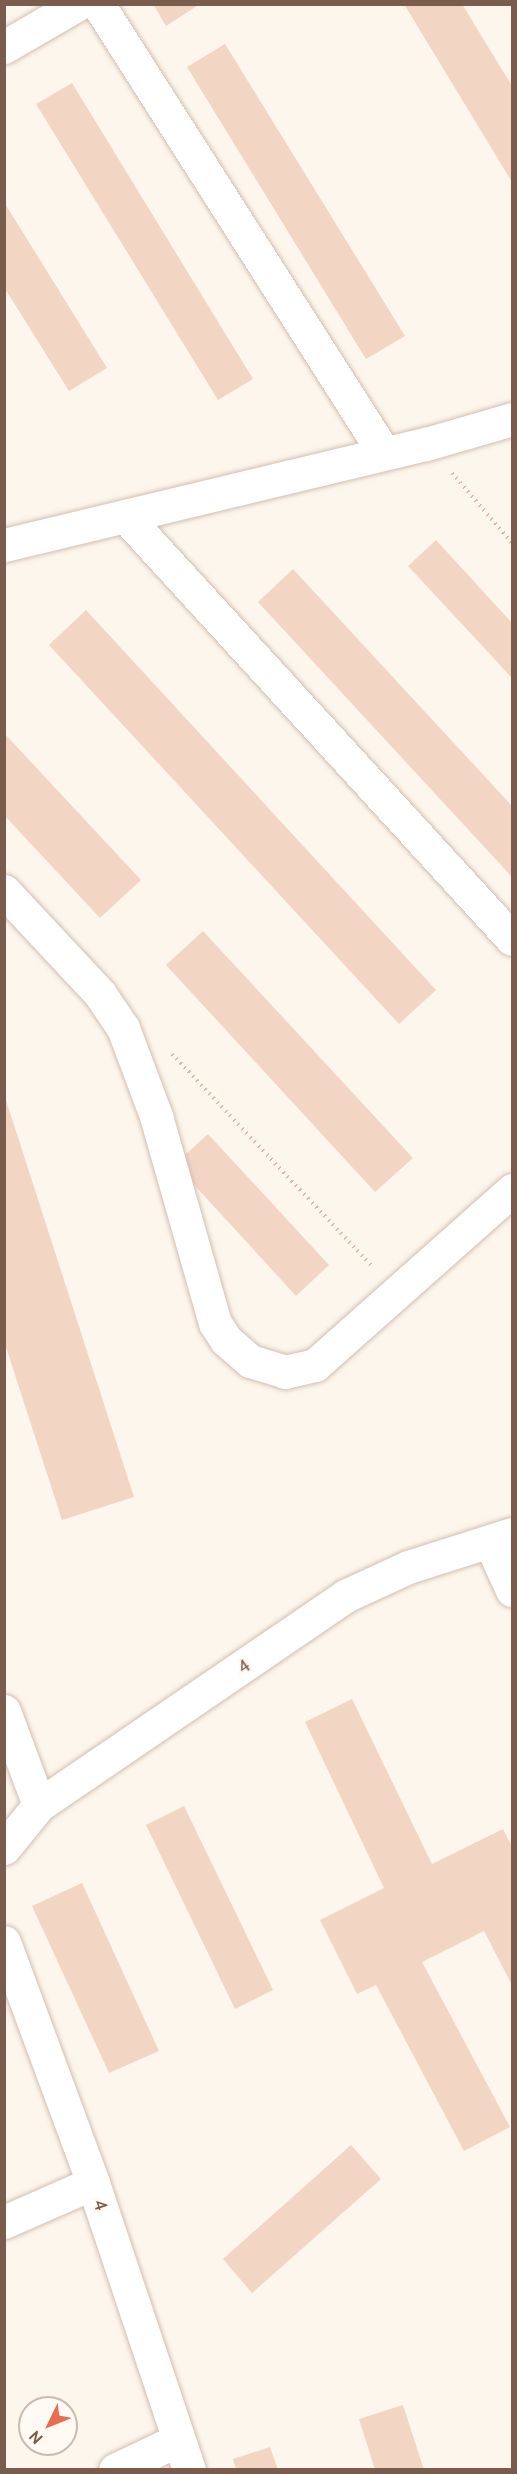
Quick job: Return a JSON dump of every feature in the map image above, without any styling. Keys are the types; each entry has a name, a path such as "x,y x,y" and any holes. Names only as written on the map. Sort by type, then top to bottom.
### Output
{"street":[{"path":"4,47 78,4"},
{"path":"98,4 384,453"},
{"path":"4,545 426,444 513,419"},
{"path":"125,516 513,939"},
{"path":"4,891 100,994 123,1028 156,1116 215,1323 236,1351 268,1369 302,1370 315,1365 513,1190"},
{"path":"502,1538 513,1590"},
{"name":"4","path":"4,1848 39,1805 345,1596 408,1567 502,1538"},
{"path":"4,1710 39,1805"},
{"name":"4","path":"4,1942 93,2183 189,2469"},
{"path":"4,2223 93,2183"},
{"path":"115,2469 178,2440"}],"path":[{"path":"426,444 513,543"},
{"path":"168,1051 398,1294"}],"building":[{"path":"153,4 200,4 166,26"},
{"path":"404,4 462,4 512,86 512,182"},
{"path":"225,44 405,336 366,359 187,67"},
{"path":"72,83 253,379 218,400 36,104"},
{"path":"4,202 107,368 69,391 4,287"},
{"path":"436,540 512,623 512,678 408,566"},
{"path":"293,569 512,806 512,877 258,602"},
{"path":"86,610 436,990 399,1024 49,645"},
{"path":"4,733 141,880 100,918 4,815"},
{"path":"203,931 413,1158 375,1192 166,965"},
{"path":"5,1097 134,1497 62,1520 4,1341"},
{"path":"208,1134 329,1265 296,1296 175,1164"},
{"path":"352,1699 432,1864 503,1829 512,1847 512,1985 484,1931 422,1962 510,2127 464,2151 376,1985 357,1994 320,1920 384,1888 305,1722"},
{"path":"184,1806 273,1990 235,2009 146,1825"},
{"path":"82,1883 159,2051 109,2073 32,1906"},
{"path":"351,2145 381,2179 252,2293 223,2259"},
{"path":"403,2405 424,2470 375,2470 359,2419"},
{"path":"270,2447 278,2470 236,2470 233,2459"}]}
